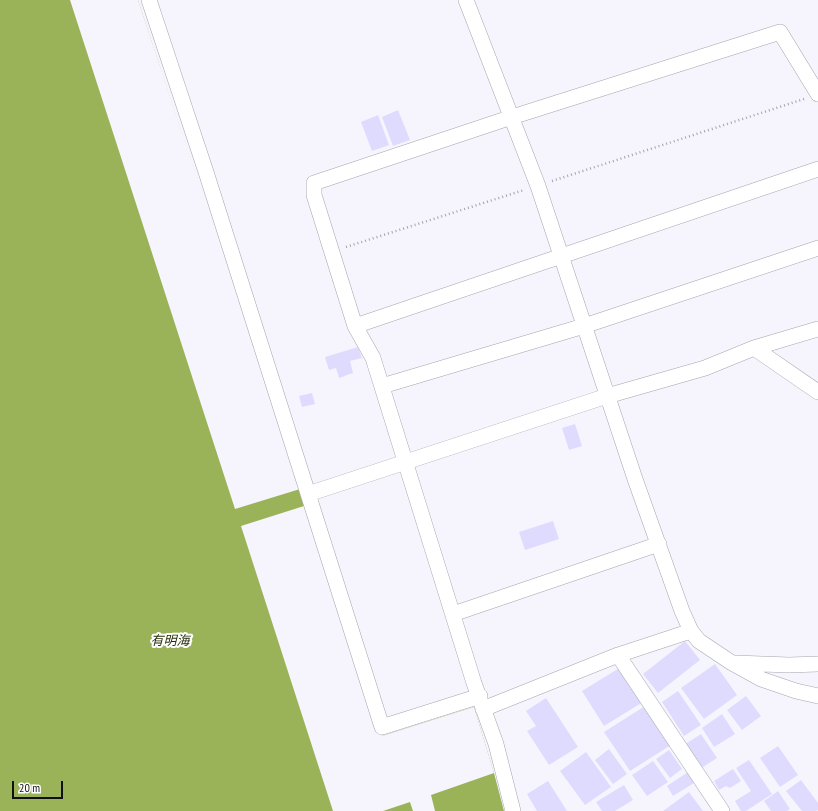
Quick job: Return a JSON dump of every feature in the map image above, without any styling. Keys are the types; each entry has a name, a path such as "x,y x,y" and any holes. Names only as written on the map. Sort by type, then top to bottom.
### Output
{"street":[{"path":"149,0 203,164 382,727 481,702 691,631"},
{"path":"466,0 538,186 635,479 682,611 691,631 699,641 732,663 760,679 796,691 818,696"},
{"path":"513,811 496,744 474,683 373,358 355,326 314,195 314,183 512,117 780,32 814,95"},
{"path":"355,326 818,169"},
{"path":"382,386 584,326 818,248"},
{"path":"308,494 607,396 705,368 754,348 818,329"},
{"path":"754,348 818,392"},
{"path":"453,614 659,544"},
{"path":"618,655 722,811"},
{"path":"732,663 789,665 818,664"}],"path":[{"path":"332,252 814,95"}],"water":[{"name":"有明海","path":"0,0 138,0 304,506 382,736 474,707 504,811 0,811"}],"pier":[{"path":"70,0 138,0 300,489 235,509"},
{"path":"304,506 382,736 474,707 494,773 431,795 435,811 413,811 410,802 383,811 333,811 241,526"}],"building":[{"path":"398,110 410,140 393,146 382,117"},
{"path":"378,115 389,145 372,151 361,122"},
{"path":"358,347 362,358 350,361 353,373 339,378 336,368 329,370 325,357"},
{"path":"312,393 315,404 302,407 299,396"},
{"path":"575,424 582,446 569,450 562,428"},
{"path":"553,521 559,539 525,550 519,532"},
{"path":"685,641 700,660 658,693 643,674"},
{"path":"715,664 737,695 704,719 681,688"},
{"path":"621,667 643,702 604,726 582,691"},
{"path":"678,691 701,725 684,736 662,702"},
{"path":"746,696 761,716 742,730 727,710"},
{"path":"546,698 578,747 549,765 527,731 536,726 526,711"},
{"path":"645,706 671,745 630,771 604,732"},
{"path":"722,714 735,734 714,747 702,728"},
{"path":"701,734 717,758 700,769 684,745"},
{"path":"778,746 798,775 780,787 760,758"},
{"path":"609,749 627,774 613,784 595,760"},
{"path":"669,750 682,769 670,778 656,759"},
{"path":"586,752 611,787 585,805 560,771"},
{"path":"749,760 772,794 746,811 741,811 735,801 751,791 736,768"},
{"path":"653,761 668,782 647,796 632,775"},
{"path":"733,769 741,781 730,788 726,786 719,790 714,781"},
{"path":"688,772 694,783 673,796 667,786"},
{"path":"801,780 818,803 818,810 802,811 786,791"},
{"path":"548,781 567,811 537,811 527,794"},
{"path":"624,785 633,800 615,811 602,811 596,802"},
{"path":"778,791 790,809 787,811 771,811 764,801"},
{"path":"689,792 703,811 663,811"}]}
